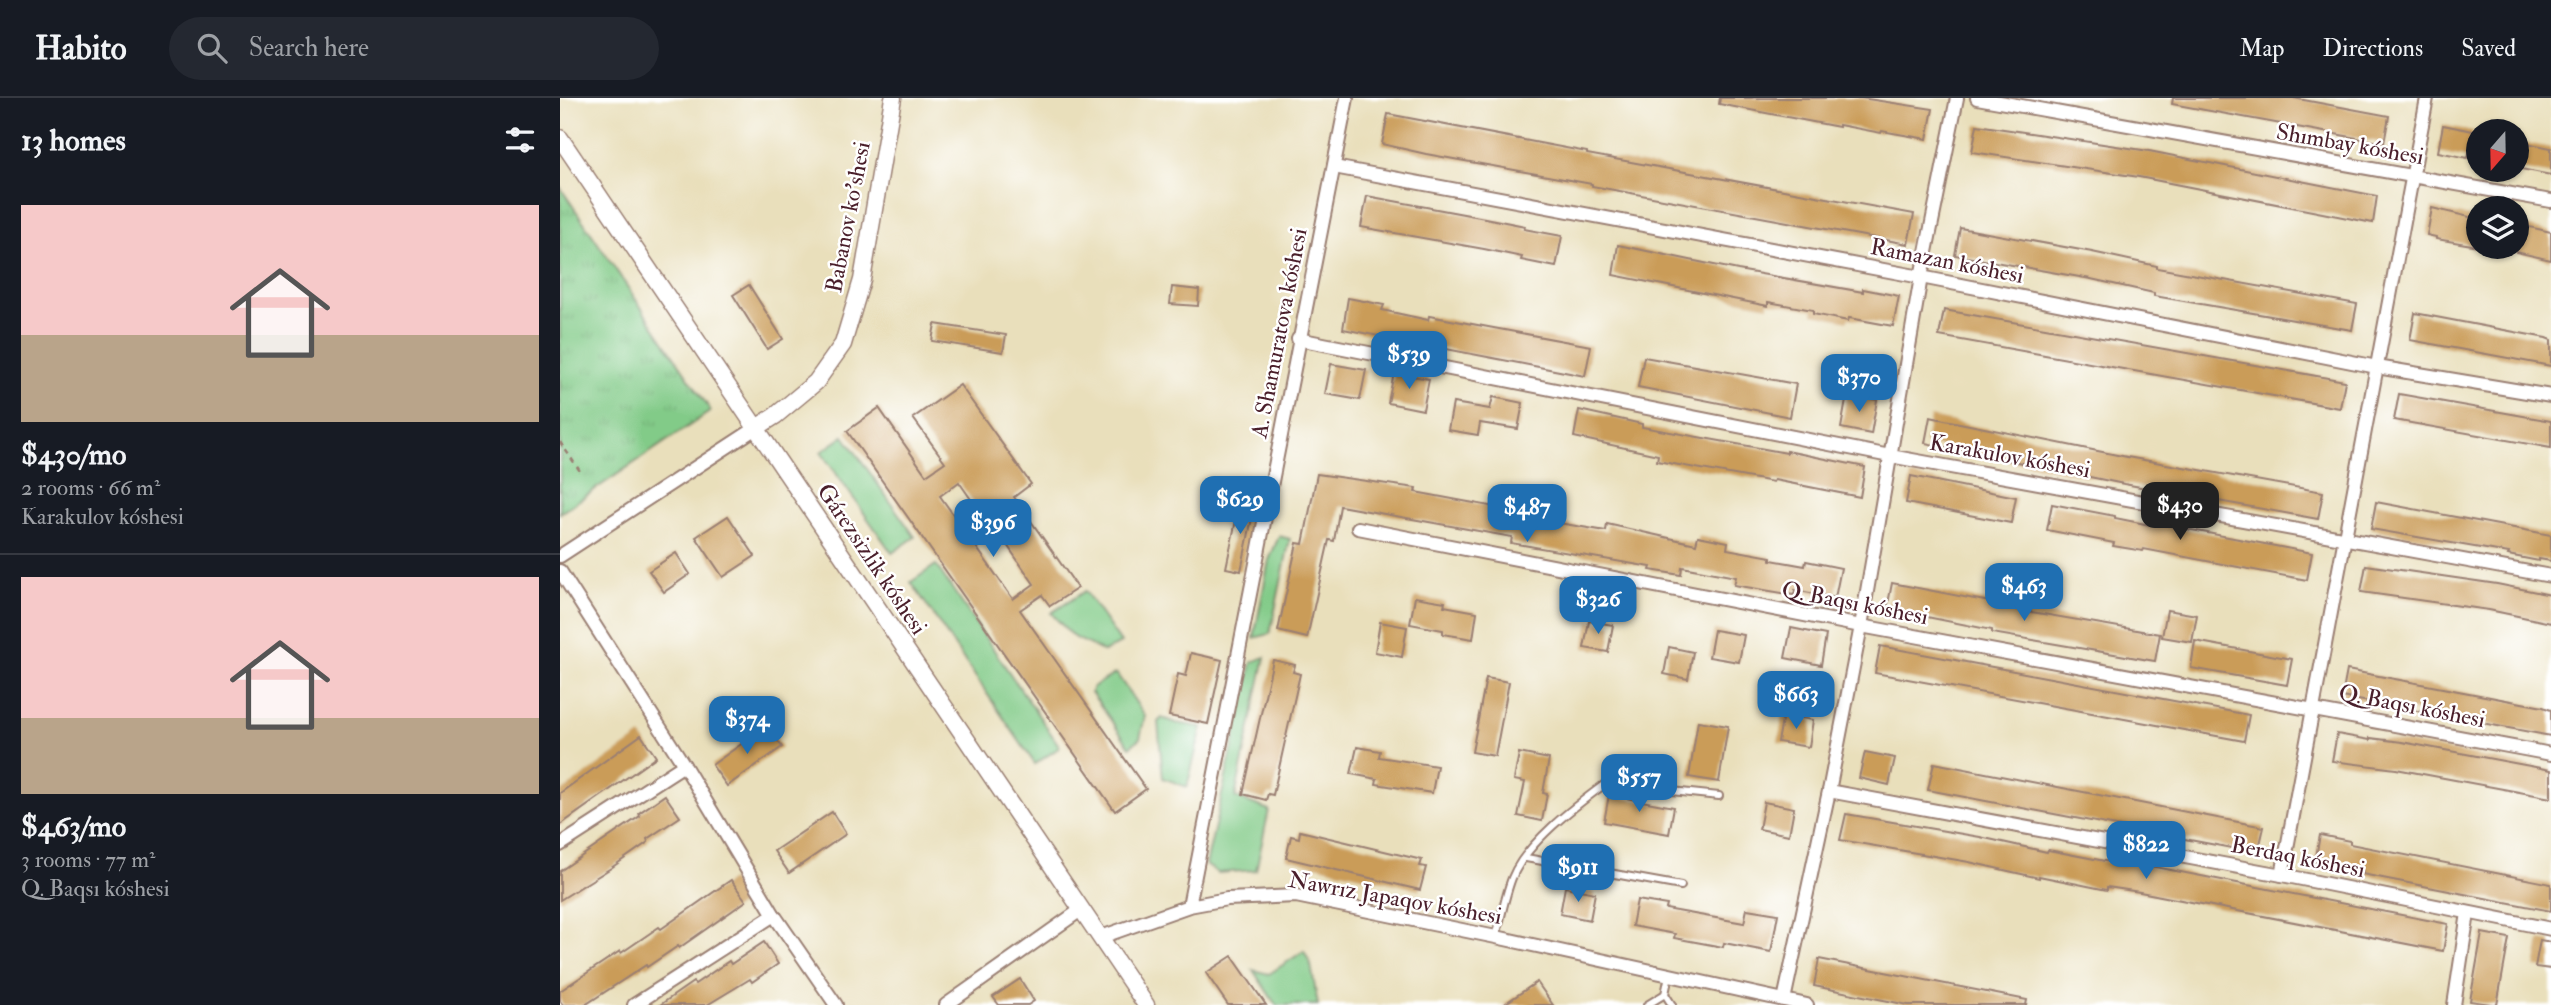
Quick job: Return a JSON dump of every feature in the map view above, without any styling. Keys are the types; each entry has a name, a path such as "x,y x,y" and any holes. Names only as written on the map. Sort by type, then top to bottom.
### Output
{"street":[{"name":"Babanov ko'shesi","path":"756,428 816,382 843,344 862,280 893,98"},
{"name":"A. Shamuratova kóshesi","path":"1189,906 1347,98"},
{"path":"1784,1000 1861,626 1921,276 1957,98"},
{"name":"Shımbay kóshesi","path":"1977,98 2551,201"},
{"path":"2282,875 2427,98"},
{"name":"Gárezsizlik kóshesi","path":"560,138 1146,1005"},
{"name":"Ramazan kóshesi","path":"1334,167 1921,276 2377,367 2551,396"},
{"name":"Karakulov kóshesi","path":"1298,339 1890,456 2551,576"},
{"path":"560,556 756,428"},
{"name":"Q. Baqsı kóshesi","path":"1359,527 1861,626 2551,754"},
{"path":"560,571 684,765 774,915 836,1005"},
{"path":"560,845 684,765"},
{"name":"Berdaq kóshesi","path":"1829,791 2282,875 2551,929"},
{"name":"Nawrız Japaqov kóshesi","path":"1101,937 1189,906 1227,899 1296,896 1807,1005"},
{"path":"946,1005 1082,909"},
{"path":"2454,1005 2468,912"},
{"path":"634,1005 774,915"}],"lane":[{"path":"1496,937 1512,876 1567,812 1605,784 1719,796"},
{"path":"1526,858 1681,886"},
{"path":"1669,975 1665,994 1672,1005"},
{"path":"1647,1005 1665,994"}],"path":[{"path":"560,442 582,474"}],"green space":[{"path":"560,187 711,411 560,513"},
{"path":"844,436 915,537 892,553 821,452"},
{"path":"1279,536 1290,539 1270,634 1254,638 1269,560"},
{"path":"936,565 1060,747 1035,764 911,582"},
{"path":"1085,591 1121,643 1104,652 1072,636 1051,613"},
{"path":"1265,657 1235,797 1269,810 1256,870 1218,873 1206,865 1252,662"},
{"path":"1116,673 1145,716 1140,738 1130,747 1091,692 1093,687"},
{"path":"1162,718 1202,727 1187,787 1163,778 1158,722"},
{"path":"1304,951 1311,965 1318,1005 1276,1005 1253,970 1269,974"}],"building":[{"path":"1720,98 1861,98 1933,109 1927,139 1839,127 1719,104"},
{"path":"2173,98 2293,98 2389,116 2384,143 2172,104"},
{"path":"1388,114 1587,154 1914,214 1908,244 1382,144"},
{"path":"1977,125 2149,151 2377,196 2373,223 2139,177 1972,152"},
{"path":"2443,125 2466,130 2466,158 2438,152"},
{"path":"2529,144 2551,148 2551,175 2529,171"},
{"path":"1367,196 1525,226 1524,229 1562,236 1556,267 1484,249 1361,227"},
{"path":"2432,208 2466,216 2466,244 2427,235"},
{"path":"2529,227 2551,232 2551,260 2529,255"},
{"path":"1960,228 2092,252 2157,268 2357,304 2352,330 2154,296 2154,293 2091,279 1955,255"},
{"path":"1618,245 1738,270 1899,296 1893,326 1849,318 1848,321 1813,314 1813,310 1768,302 1768,306 1613,275"},
{"path":"749,285 783,339 767,349 733,295"},
{"path":"1172,287 1199,290 1198,306 1170,304"},
{"path":"1348,298 1384,305 1382,310 1428,320 1429,316 1591,346 1585,376 1343,329"},
{"path":"1944,310 2345,381 2340,408 1939,336"},
{"path":"2415,313 2546,338 2551,340 2551,366 2410,340"},
{"path":"935,324 1006,335 1003,352 932,341"},
{"path":"1644,357 1796,384 1790,417 1638,387"},
{"path":"1331,364 1366,370 1360,400 1325,394"},
{"path":"1394,373 1429,379 1423,410 1388,403"},
{"path":"960,385 1031,484 1014,497 1078,588 1050,606 1042,595 1020,610 1146,789 1115,811 847,431 879,408 926,475 945,462 913,418","holes":["959,482 984,518 987,516 1034,584 1013,599 940,496"]},
{"path":"2399,394 2551,421 2551,448 2394,420"},
{"path":"1847,395 1877,400 1871,434 1841,428"},
{"path":"1493,397 1523,403 1518,429 1480,423 1478,435 1448,430 1453,403 1490,409"},
{"path":"1579,410 1642,424 1642,427 1865,467 1860,497 1657,461 1658,455 1574,437"},
{"path":"1930,417 2127,457 2323,492 2318,519 2124,484 1925,443"},
{"path":"1317,474 1416,488 1415,492 1506,509 1505,514 1606,531 1607,524 1696,544 1698,536 1728,542 1727,549 1771,557 1771,560 1805,566 1806,561 1841,568 1835,598 1795,590 1794,595 1734,585 1736,577 1682,567 1681,575 1650,570 1651,567 1511,543 1512,537 1340,506 1334,541 1329,540 1307,638 1278,631 1297,543 1303,544"},
{"path":"1911,476 2016,497 2011,523 1906,503"},
{"path":"1240,501 1255,504 1241,571 1226,568"},
{"path":"2376,502 2551,535 2551,561 2539,561 2508,555 2509,553 2371,529"},
{"path":"2052,504 2150,525 2150,522 2312,553 2307,580 2144,549 2113,546 2114,543 2047,530"},
{"path":"728,516 755,556 723,577 696,537"},
{"path":"676,553 690,574 664,592 649,571"},
{"path":"2366,565 2497,584 2551,595 2551,623 2489,610 2361,592"},
{"path":"1892,583 1990,602 1990,605 2160,634 2155,661 1992,633 1992,630 1887,609"},
{"path":"1415,597 1445,602 1444,606 1477,612 1473,639 1410,624"},
{"path":"2167,610 2197,615 2192,642 2162,637"},
{"path":"1589,621 1613,625 1608,652 1584,648"},
{"path":"1380,622 1407,627 1402,657 1375,652"},
{"path":"1791,628 1826,635 1821,665 1785,658"},
{"path":"1714,630 1744,635 1739,662 1709,657"},
{"path":"2195,641 2292,659 2287,685 2191,668"},
{"path":"1880,646 2249,715 2244,741 1875,673"},
{"path":"1669,647 1693,652 1688,679 1664,674"},
{"path":"1191,653 1222,660 1208,724 1169,716 1178,674 1186,676"},
{"path":"1273,660 1295,665 1293,672 1300,674 1273,795 1268,794 1266,800 1243,794"},
{"path":"2347,670 2543,707 2551,710 2551,736 2342,697"},
{"path":"1486,678 1509,682 1495,756 1472,752"},
{"path":"1783,715 1813,720 1809,747 1778,742"},
{"path":"1698,721 1728,726 1719,782 1689,777"},
{"path":"767,726 782,747 727,786 712,765"},
{"path":"2337,734 2402,742 2551,770 2551,798 2396,769 2332,761"},
{"path":"641,735 656,757 560,825 560,793"},
{"path":"1357,747 1380,751 1379,757 1437,766 1432,793 1376,784 1377,779 1351,774"},
{"path":"1865,752 1895,758 1889,785 1859,778"},
{"path":"1519,753 1549,759 1543,793 1547,794 1542,821 1518,816 1525,782 1514,780"},
{"path":"1934,763 2264,827 2258,853 1928,790"},
{"path":"665,795 680,817 611,868 560,900 560,871 640,816 639,813"},
{"path":"1609,795 1674,807 1669,834 1604,822"},
{"path":"1764,802 1794,808 1789,835 1759,829"},
{"path":"832,812 846,834 789,873 774,851"},
{"path":"1846,814 1980,837 2047,852 2048,850 2115,863 2150,866 2448,924 2443,951 2140,892 2107,887 2107,890 1969,862 1840,840"},
{"path":"1300,831 1422,860 1420,866 1426,867 1420,890 1286,858 1291,836 1299,838"},
{"path":"2320,835 2350,841 2350,844 2551,884 2551,911 2362,874 2363,871 2315,862"},
{"path":"731,880 746,901 679,948 678,946 647,967 646,965 585,1005 563,1005 560,1001 560,991 659,927 661,929"},
{"path":"1565,887 1595,893 1590,920 1560,914"},
{"path":"1637,900 1667,905 1666,909 1744,923 1747,909 1778,914 1771,952 1724,943 1723,947 1674,938 1675,934 1632,926"},
{"path":"2482,933 2509,938 2497,1005 2470,1001"},
{"path":"2540,940 2551,942 2551,969 2535,967"},
{"path":"764,942 778,964 752,982 750,979 707,1005 660,1005 693,982 695,984 729,961 731,964"},
{"path":"1232,956 1266,1005 1228,1005 1206,973"},
{"path":"1819,959 2027,1000 2026,1005 1908,1005 1814,986"},
{"path":"1020,979 1034,1001 1028,1005 999,1005 993,997"},
{"path":"1537,982 1553,1005 1503,1005"}]}
